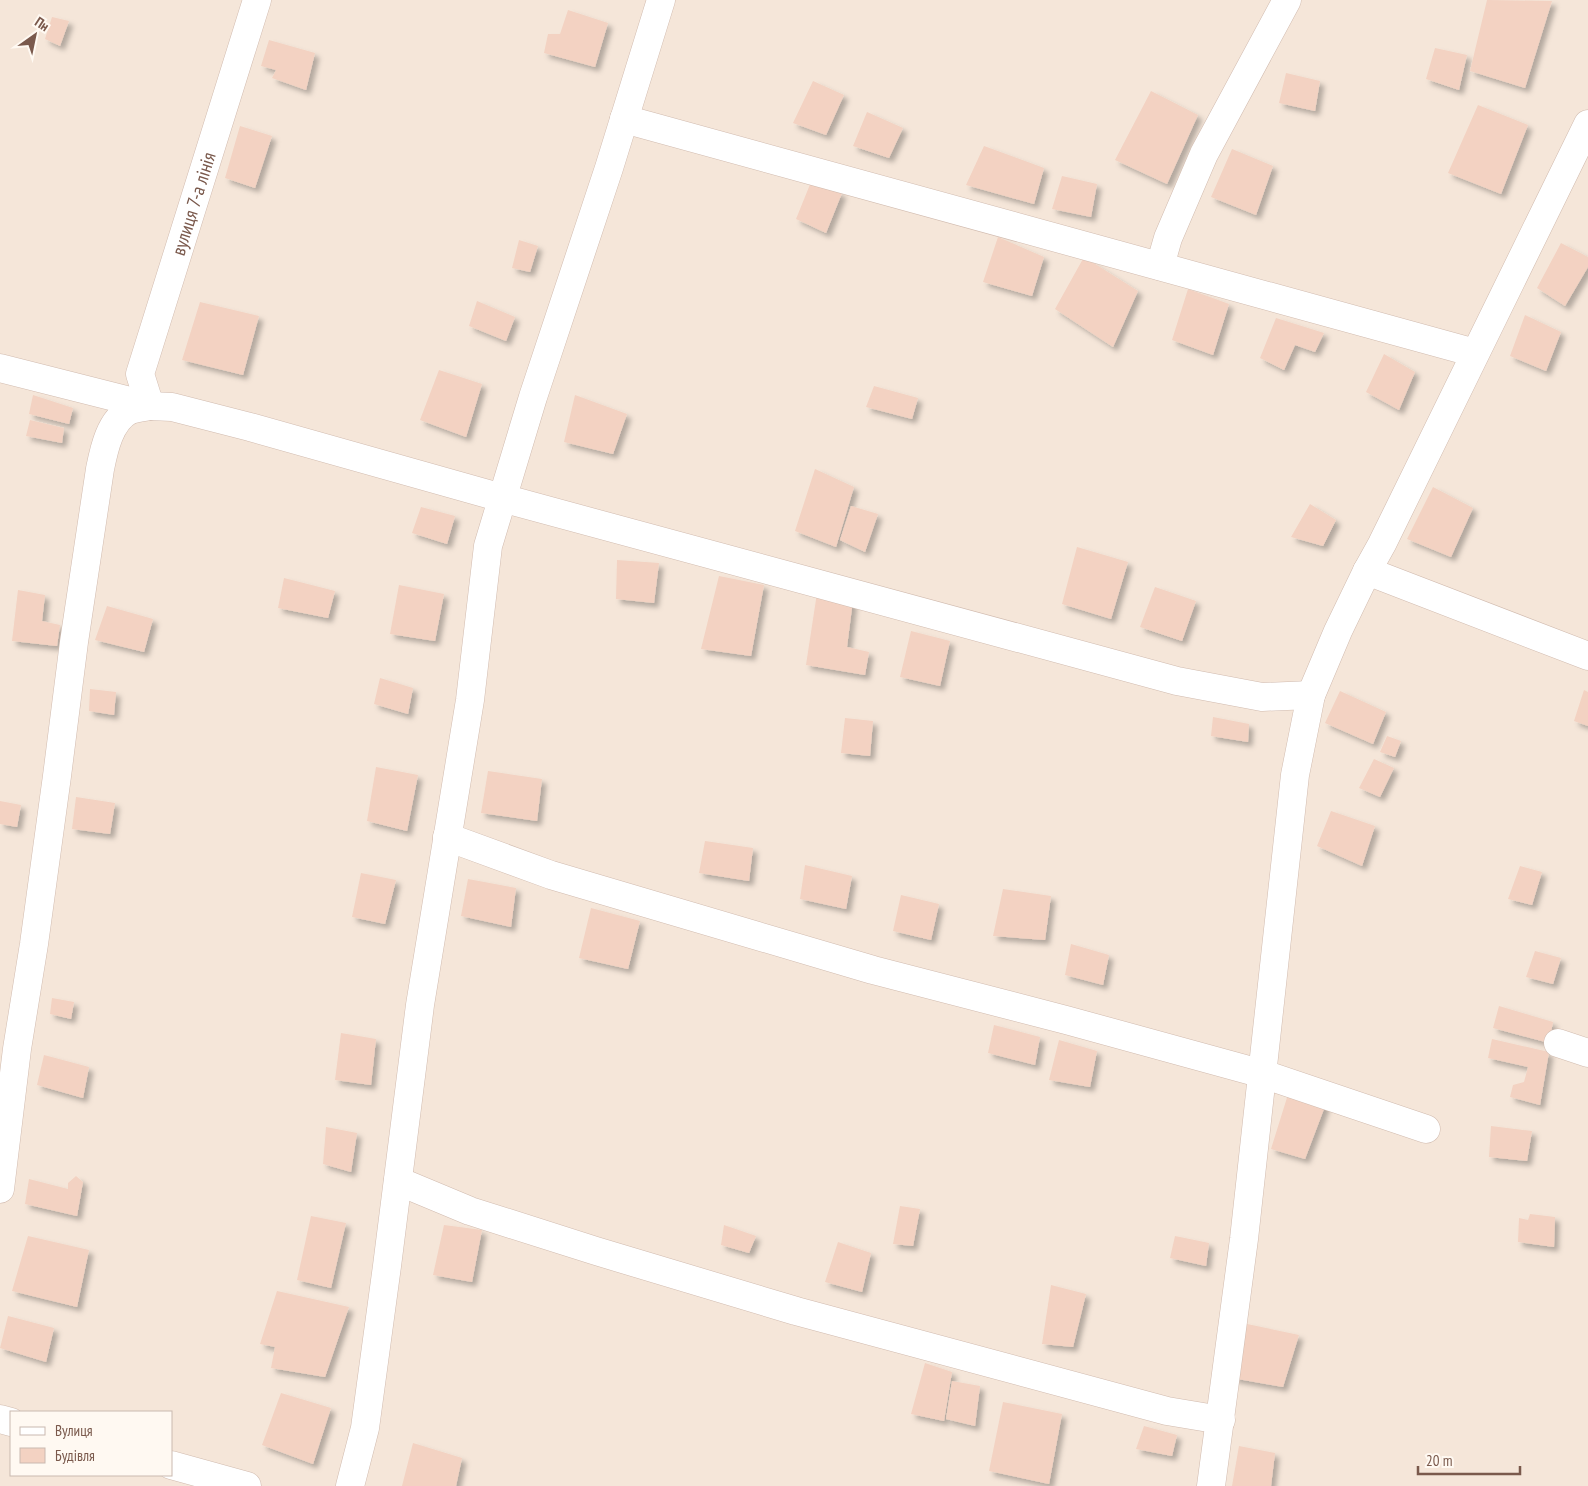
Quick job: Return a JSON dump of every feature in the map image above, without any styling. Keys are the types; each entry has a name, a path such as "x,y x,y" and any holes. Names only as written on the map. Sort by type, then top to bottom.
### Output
{"street":[{"name":"вулиця 7-а лінія","path":"150,406 140,374 257,0"},
{"path":"350,1486 364,1428 420,1005 470,700 488,546 533,397 661,0"},
{"path":"1160,266 1168,238 1204,154 1287,0"},
{"path":"624,119 1475,353"},
{"path":"1211,1486 1244,1239 1295,775 1311,695 1338,631 1367,571 1588,124"},
{"path":"0,368 150,406 172,407 250,427 502,498 1177,682 1262,697 1311,695"},
{"path":"0,1189 17,1050 58,776 74,642 100,469 106,442 119,419 131,410 150,406"},
{"path":"1367,571 1588,656"},
{"path":"448,837 551,875 864,967 1177,1049 1263,1074 1426,1129"},
{"path":"1558,1043 1588,1052"},
{"path":"398,1181 470,1211 796,1311 1167,1411 1221,1420"},
{"path":"172,1465 248,1486"}],"shaded area":[{"path":"0,0 1588,0 1588,1486 0,1486"}],"building":[{"path":"1487,0 1552,1 1525,88 1470,71"},
{"path":"568,10 608,23 595,67 544,53 548,34 560,34"},
{"path":"52,17 69,21 60,46 45,39"},
{"path":"269,40 315,53 306,90 272,78 276,70 261,66"},
{"path":"1435,48 1467,55 1459,90 1426,79"},
{"path":"1286,73 1320,81 1315,111 1279,103"},
{"path":"813,81 844,95 826,135 793,123"},
{"path":"1151,91 1198,115 1167,184 1115,160"},
{"path":"1478,105 1528,125 1501,194 1448,173"},
{"path":"867,112 903,128 889,158 853,146"},
{"path":"240,126 272,136 255,188 225,178"},
{"path":"984,146 1044,168 1034,204 966,185"},
{"path":"1232,149 1273,166 1256,215 1211,197"},
{"path":"1062,176 1097,184 1091,217 1052,209"},
{"path":"811,182 842,193 826,233 796,219"},
{"path":"998,237 1044,257 1032,296 983,282"},
{"path":"519,240 538,246 530,272 512,268"},
{"path":"1561,243 1588,257 1588,267 1565,306 1537,288"},
{"path":"1084,257 1138,291 1113,347 1055,309"},
{"path":"1188,289 1229,304 1213,355 1172,340"},
{"path":"477,301 515,317 506,341 469,326"},
{"path":"200,302 259,316 243,375 182,360"},
{"path":"1525,315 1561,332 1546,371 1510,356"},
{"path":"1276,318 1324,333 1315,352 1295,345 1284,370 1260,358"},
{"path":"1384,354 1415,372 1399,410 1366,392"},
{"path":"439,370 482,384 466,437 420,420"},
{"path":"874,386 918,398 912,419 866,407"},
{"path":"33,395 73,408 69,424 29,414"},
{"path":"575,395 627,414 613,454 564,442"},
{"path":"30,420 64,428 62,443 26,436"},
{"path":"815,469 854,487 836,547 795,531"},
{"path":"1433,487 1473,508 1451,557 1407,539"},
{"path":"1310,504 1336,520 1323,546 1291,537"},
{"path":"851,506 878,514 865,552 840,540"},
{"path":"421,507 455,516 447,544 412,533"},
{"path":"1077,547 1128,562 1111,619 1062,604"},
{"path":"617,560 659,563 654,603 616,599"},
{"path":"719,576 764,585 751,656 701,649"},
{"path":"284,578 335,591 328,618 278,608"},
{"path":"399,585 444,594 435,641 390,634"},
{"path":"1155,587 1196,601 1182,641 1140,627"},
{"path":"18,590 45,595 42,621 60,625 57,646 12,641"},
{"path":"817,593 853,600 847,647 869,652 865,675 806,665"},
{"path":"107,606 153,619 144,652 95,640"},
{"path":"911,631 950,641 940,686 900,677"},
{"path":"380,678 413,688 408,714 374,704"},
{"path":"90,689 116,692 114,715 89,711"},
{"path":"1584,690 1588,692 1588,726 1574,721"},
{"path":"1340,691 1386,712 1373,744 1325,723"},
{"path":"1213,717 1249,724 1248,742 1211,736"},
{"path":"845,718 873,721 870,756 841,753"},
{"path":"1387,736 1401,741 1395,757 1380,752"},
{"path":"1374,759 1394,768 1380,797 1359,788"},
{"path":"376,767 418,775 407,831 367,821"},
{"path":"488,771 542,779 537,821 481,813"},
{"path":"76,797 115,803 110,834 72,829"},
{"path":"0,801 21,805 17,827 0,824"},
{"path":"1331,811 1375,826 1362,866 1317,846"},
{"path":"705,841 753,848 749,881 699,873"},
{"path":"805,865 852,876 846,909 800,899"},
{"path":"1520,866 1542,872 1532,905 1508,899"},
{"path":"361,873 396,880 385,924 352,917"},
{"path":"468,879 516,888 511,927 461,916"},
{"path":"1003,889 1051,896 1045,940 993,936"},
{"path":"901,895 939,904 931,940 893,931"},
{"path":"591,908 640,921 628,969 579,958"},
{"path":"1071,944 1109,955 1103,985 1065,975"},
{"path":"1535,951 1561,958 1553,984 1526,977"},
{"path":"52,998 74,1002 71,1019 50,1014"},
{"path":"1499,1006 1553,1022 1549,1043 1493,1028"},
{"path":"994,1025 1040,1037 1035,1065 988,1053"},
{"path":"341,1033 376,1039 371,1085 335,1080"},
{"path":"1492,1039 1549,1052 1540,1105 1510,1097 1513,1085 1524,1082 1528,1067 1488,1058"},
{"path":"1059,1040 1097,1051 1090,1087 1049,1080"},
{"path":"44,1055 89,1067 83,1098 37,1085"},
{"path":"1290,1088 1327,1101 1305,1159 1271,1149"},
{"path":"1491,1126 1532,1131 1527,1161 1489,1157"},
{"path":"326,1127 357,1133 351,1172 323,1164"},
{"path":"76,1176 83,1182 77,1216 25,1204 29,1179 68,1189 68,1183"},
{"path":"900,1206 920,1209 913,1246 893,1244"},
{"path":"1530,1214 1555,1217 1554,1247 1518,1242 1519,1218 1528,1220"},
{"path":"311,1216 346,1223 331,1288 297,1280"},
{"path":"444,1225 482,1230 472,1282 433,1275"},
{"path":"724,1225 756,1236 749,1253 721,1245"},
{"path":"28,1236 89,1250 77,1307 12,1291"},
{"path":"1175,1236 1209,1243 1206,1266 1170,1258"},
{"path":"838,1242 871,1253 862,1292 825,1282"},
{"path":"1051,1285 1086,1294 1073,1347 1042,1344"},
{"path":"277,1291 349,1307 325,1377 271,1368 275,1347 260,1344"},
{"path":"8,1316 54,1328 46,1362 0,1348"},
{"path":"1247,1324 1299,1335 1283,1387 1232,1378"},
{"path":"925,1363 952,1372 944,1421 911,1414"},
{"path":"952,1381 980,1386 975,1426 946,1419"},
{"path":"281,1393 331,1408 313,1464 262,1445"},
{"path":"1003,1402 1062,1414 1049,1484 989,1471"},
{"path":"1144,1426 1177,1435 1172,1456 1136,1449"},
{"path":"413,1443 462,1458 456,1486 402,1486"},
{"path":"1239,1446 1275,1453 1271,1486 1232,1486"}]}
